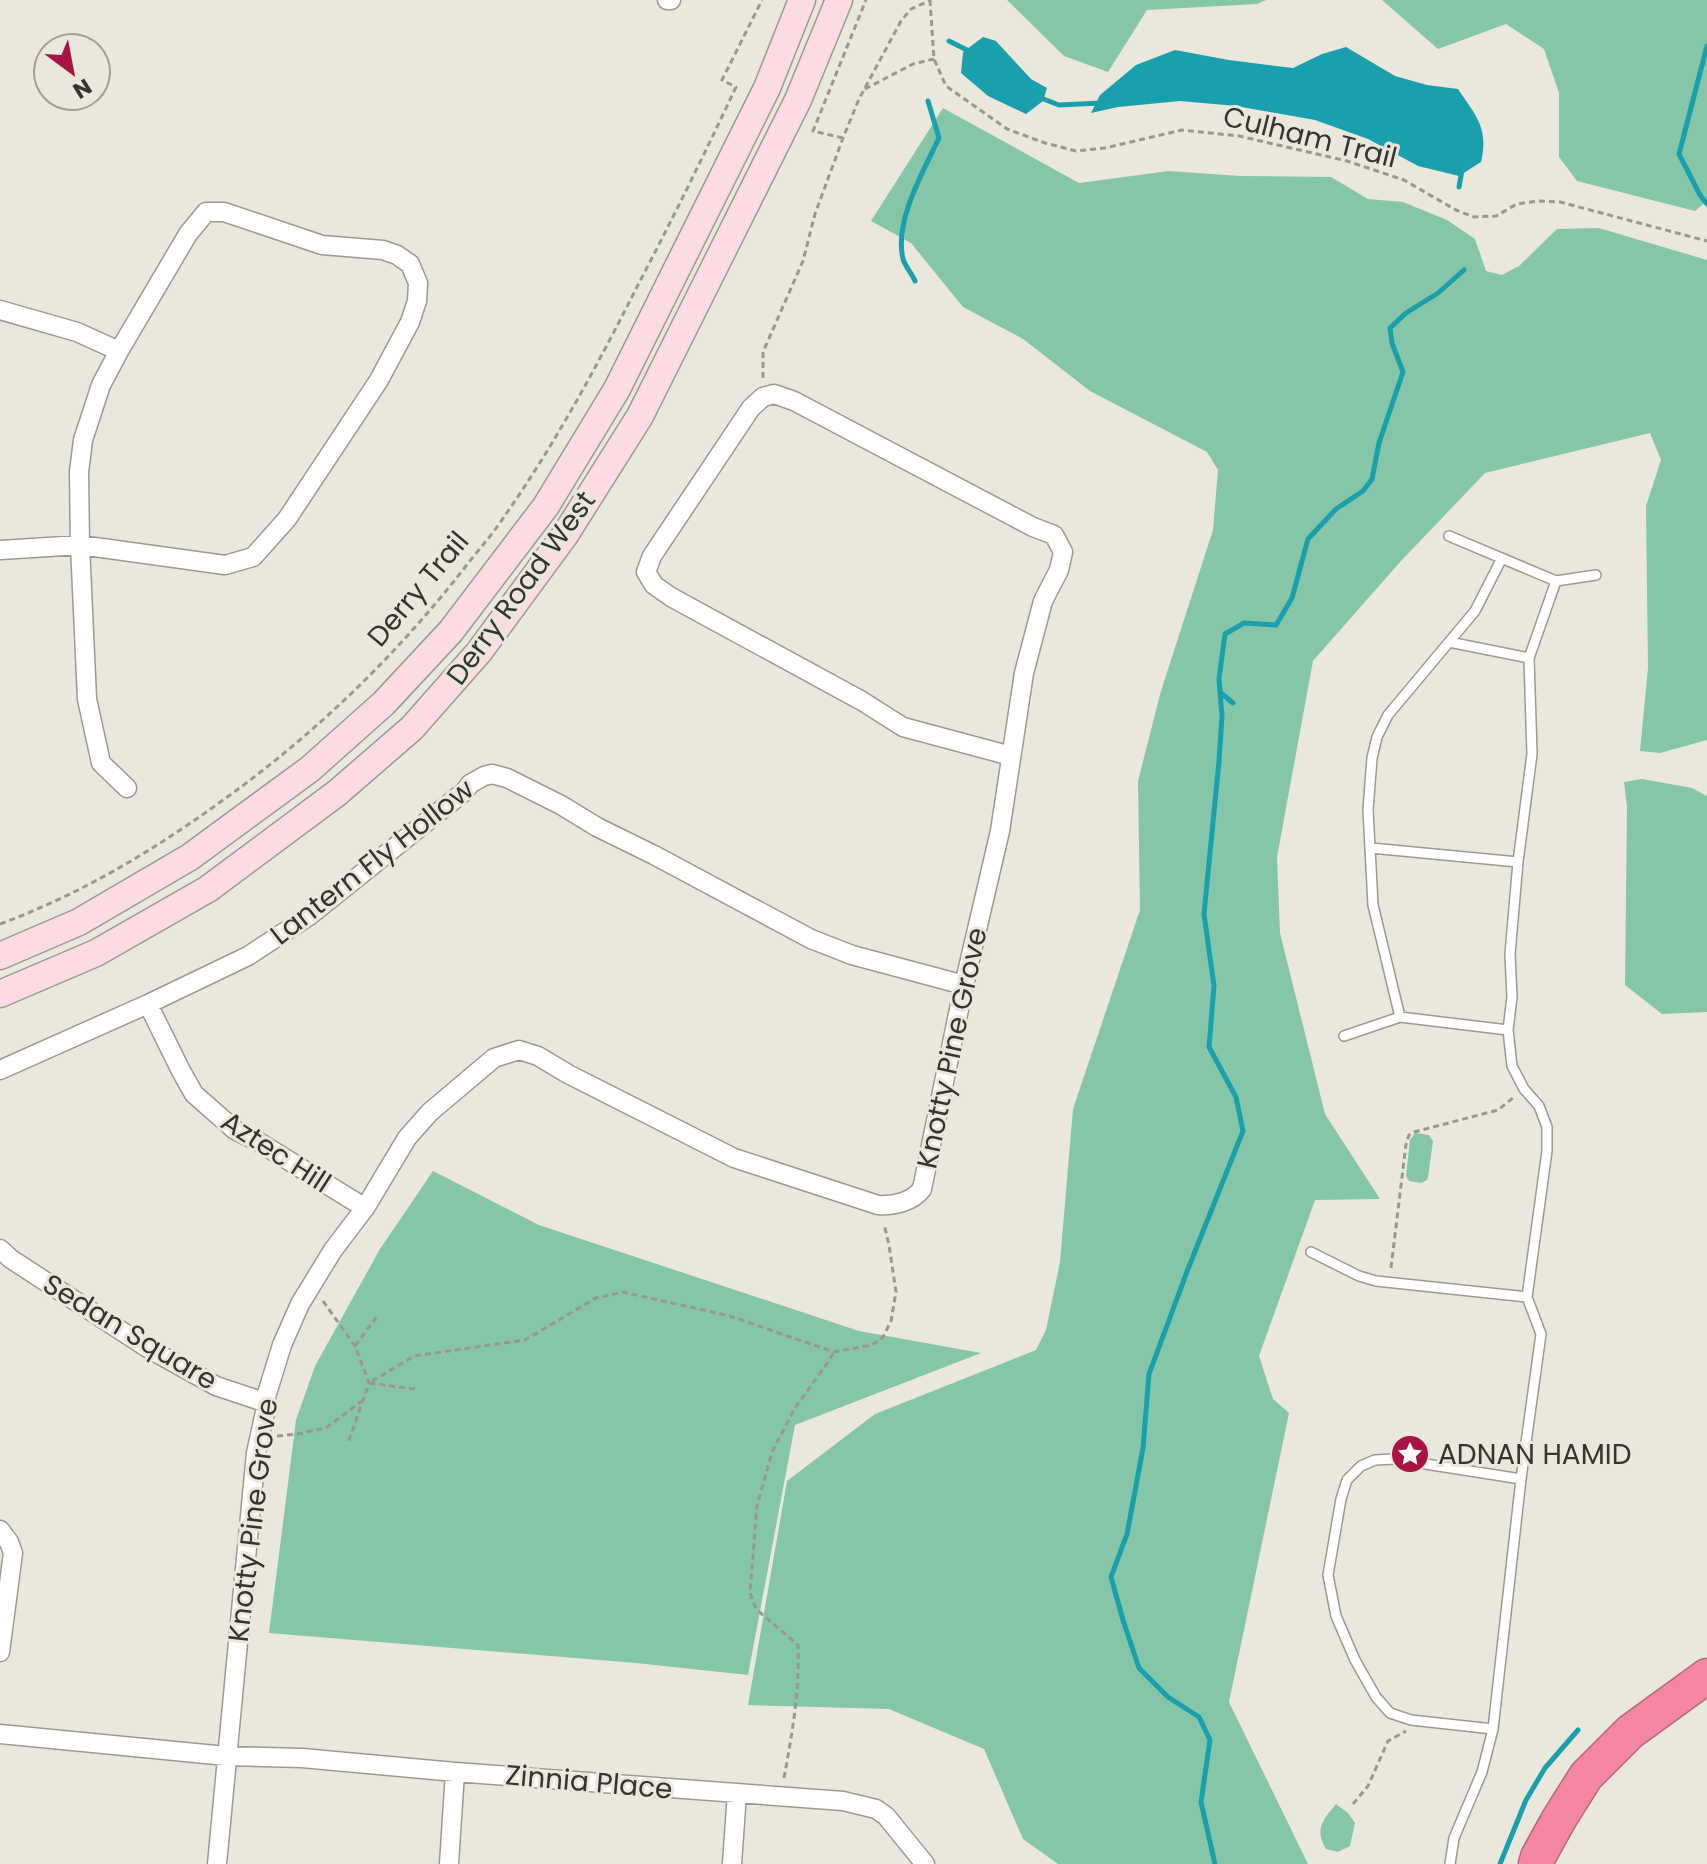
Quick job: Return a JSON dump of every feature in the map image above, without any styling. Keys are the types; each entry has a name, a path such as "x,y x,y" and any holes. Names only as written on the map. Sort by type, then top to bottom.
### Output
{"highway":[{"path":"1536,1864 1586,1776 1630,1732 1707,1676"}],"main road":[{"name":"Derry Road West","path":"0,956 79,922 190,857 310,769 384,703 451,631 546,506 617,389 767,88 802,0"},
{"name":"Derry Road West","path":"0,994 96,953 208,889 337,793 412,728 479,652 565,535 640,416 798,100 839,0"}],"street":[{"path":"0,550 80,545 225,565 253,557 287,519 379,380 410,322 417,301 418,283 410,264 383,250 322,245 224,212 206,212 188,234 119,351 101,385 83,440 79,472 80,545 87,699 101,763 127,788"},
{"path":"0,310 77,332 119,351"},
{"name":"Knotty Pine Grove","path":"217,1864 265,1400 282,1345 300,1304 333,1250 365,1208 407,1138 430,1112 494,1058 519,1050 538,1056 734,1158 878,1205 896,1204 912,1198 922,1189 1000,831 1024,673 1043,601 1059,570 1063,552 1054,535 1033,527 794,401 774,394 763,397"},
{"path":"763,397 751,408 652,556 646,572 654,585 903,727 1011,756"},
{"name":"Lantern Fly Hollow","path":"0,1070 248,956 309,916 408,838 470,784 492,774 507,778 561,805 811,939 852,955 964,985"},
{"name":"Aztec Hill","path":"148,1004 194,1094 235,1130 365,1208"},
{"name":"Sedan Square","path":"0,1249 146,1347 216,1386 267,1403"},
{"path":"0,1530 13,1553 0,1652"},
{"name":"Zinnia Place","path":"0,1734 226,1756 302,1758 843,1801 876,1809 894,1824 925,1864"},
{"path":"449,1864 455,1772"},
{"path":"732,1864 737,1793"}],"lane":[{"path":"1449,536 1556,581 1596,575"},
{"path":"1400,1017 1373,905 1368,810 1372,758 1377,737 1388,715 1475,611 1502,558"},
{"path":"1450,1864 1454,1838 1482,1772 1493,1729 1541,1334 1527,1297 1547,1151 1547,1127 1539,1106 1524,1089 1512,1066 1508,1030 1512,997 1510,954 1518,862 1532,754 1529,658 1556,581"},
{"path":"1449,642 1529,658"},
{"path":"1371,848 1518,862"},
{"path":"1344,1036 1400,1017 1508,1030"},
{"path":"1311,1252 1359,1276 1390,1283 1527,1297"},
{"path":"1493,1729 1411,1720 1390,1713 1376,1697 1355,1660 1336,1616 1328,1575 1338,1512 1347,1480 1361,1466 1375,1460 1394,1459 1521,1479"}],"path":[{"name":"Derry Trail","path":"0,924 27,915 166,841 257,776 322,722 388,658 444,594 505,516 592,376 736,87 722,80 762,0"},
{"path":"843,138 813,131 866,0"},
{"path":"763,397 763,352 803,261 815,214 843,138 863,91 901,21 911,9 930,0"},
{"name":"Culham Trail","path":"930,0 934,59 946,86 1007,129 1045,143 1076,151 1105,148 1182,130 1239,136 1347,161 1390,175 1474,217 1496,216 1517,204 1560,202 1707,241"},
{"path":"863,91 913,64 934,59"},
{"path":"1390,1283 1409,1135 1498,1110 1524,1089"},
{"path":"348,1443 369,1383 414,1356 525,1340 596,1298 623,1292 730,1316 834,1352 872,1345 883,1337 891,1321 896,1292 889,1245 878,1205"},
{"path":"312,1285 355,1346 369,1383"},
{"path":"355,1346 378,1315"},
{"path":"780,1796 791,1738 799,1670 798,1645 756,1609 750,1593 757,1506 772,1452 795,1408 834,1352"},
{"path":"369,1383 415,1389"},
{"path":"259,1437 326,1428 363,1400"},
{"path":"1353,1804 1368,1786 1388,1741 1423,1721"}],"green space":[{"path":"1007,0 1266,0 1257,4 1147,10 1108,72 1064,56"},
{"path":"1382,0 1707,0 1707,201 1695,211 1577,181 1559,157 1559,93 1544,49 1506,24 1438,49"},
{"path":"943,108 1079,183 1169,171 1331,177 1368,199 1403,202 1447,220 1475,239 1486,271 1502,275 1519,266 1557,229 1599,228 1707,260 1707,740 1660,753 1640,751 1648,668 1646,506 1661,460 1650,433 1485,473 1400,562 1313,661 1277,857 1280,933 1325,1114 1380,1199 1315,1200 1259,1356 1273,1399 1289,1413 1229,1702 1308,1864 1058,1864 1023,1839 984,1749 889,1709 748,1705 787,1481 875,1414 1036,1350 1046,1330 1060,1262 1073,1109 1140,910 1138,781 1161,691 1213,530 1218,470 1207,452 1090,391 1023,339 963,307 911,243 871,221"},
{"path":"1642,779 1692,788 1707,796 1707,1012 1662,1014 1625,985 1627,807 1624,782"},
{"path":"1415,1133 1429,1135 1433,1141 1428,1177 1421,1183 1409,1181 1406,1176 1410,1140"},
{"path":"433,1171 539,1225 859,1331 981,1353 795,1425 748,1675 269,1633 296,1420 315,1366 380,1249"},
{"path":"1336,1804 1355,1823 1350,1846 1338,1852 1326,1849 1320,1830"}],"water":[{"path":"983,37 996,41 1031,79 1047,88 1043,101 1026,114 988,96 961,73 963,52"},
{"path":"1346,47 1395,76 1458,89 1482,131 1481,162 1459,176 1418,166 1368,139 1315,120 1236,106 1180,101 1091,113 1100,95 1136,65 1175,50 1293,68"}],"waterway":[{"path":"949,41 969,51"},
{"path":"1707,46 1679,154 1707,204"},
{"path":"1041,98 1059,105 1101,103"},
{"path":"915,281 904,262 901,244 906,213 939,138 928,101"},
{"path":"1459,187 1462,170"},
{"path":"1215,1864 1201,1802 1210,1740 1199,1717 1168,1697 1139,1668 1111,1577 1127,1534 1143,1448 1149,1374 1243,1131 1236,1097 1209,1047 1214,986 1204,914 1219,761 1222,716 1219,679 1225,634 1244,623 1276,625 1292,598 1308,539 1336,509 1363,491 1372,479 1379,443 1403,372 1390,328 1464,270"},
{"path":"1221,693 1233,703"},
{"path":"1500,1864 1526,1800 1545,1768 1578,1730"}],"place":[{"name":"ADNAN HAMID","path":"1410,1454"}]}
